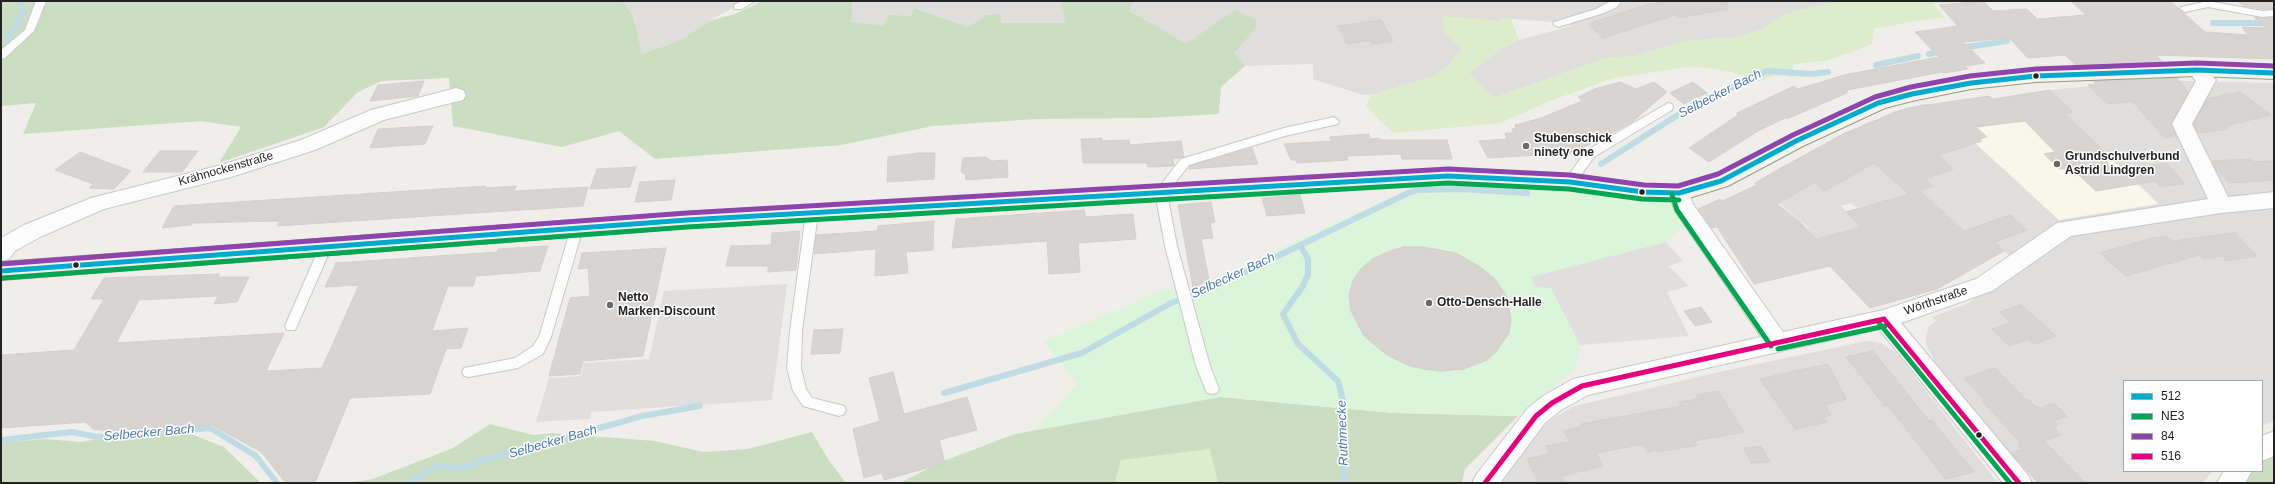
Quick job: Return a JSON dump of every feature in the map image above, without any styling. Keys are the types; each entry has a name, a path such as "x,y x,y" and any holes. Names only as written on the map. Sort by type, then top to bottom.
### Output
{"main road":[{"path":"1,271 577,228 1448,176 1570,182 1642,192 1679,194 1721,181 1796,141 1878,103 1905,96 1971,83 2036,76 2197,70 2274,73"}],"street":[{"path":"2197,70 2206,80 2182,124 2221,205"},
{"name":"Krähnockenstraße","path":"1,253 7,245 32,231 99,203 224,172 308,145 378,115 456,94"},
{"path":"1679,194 1682,206 1777,342"},
{"name":"Wörthstraße","path":"1485,483 1536,416 1552,403 1582,386 1884,319 1984,285 2065,229 2221,205 2274,200"},
{"path":"1884,319 2018,483"},
{"path":"2263,449 2274,442"},
{"path":"2230,483 2238,472"}],"lane":[{"path":"1,56 29,31 41,1"},
{"path":"738,7 750,1"},
{"path":"1558,24 1600,11 1613,5 1616,1"},
{"path":"2185,9 2208,4 2262,14 2274,13"},
{"path":"1570,182 1590,154 1668,107"},
{"path":"1212,389 1203,366 1171,246 1161,192 1185,162 1284,132 1334,121"},
{"path":"812,213 798,319 794,368 800,391 808,402 840,410"},
{"path":"469,372 518,363 538,350 545,337 577,228"},
{"path":"291,326 326,246"}],"shaded area":[{"path":"622,1 745,1 709,21 681,40 642,54 633,15"},
{"path":"853,1 1061,1 1065,23 1001,23 1001,14 986,15 968,27 916,8 910,16 888,16 884,27 851,22"},
{"path":"1134,1 1841,1 1785,14 1760,30 1736,37 1685,41 1635,56 1606,58 1493,98 1469,73 1501,49 1519,40 1571,26 1563,19 1553,22 1500,18 1501,21 1480,20 1444,32 1462,49 1447,67 1435,76 1371,95 1363,95 1313,79 1313,64 1242,66 1234,53 1255,30 1186,44 1161,28 1129,11"},
{"path":"2151,80 2274,83 2274,421 2263,426 2263,380 2123,380 2123,472 2211,472 2203,483 2038,483 2010,453 1940,370 1927,346 1926,337 1929,326 1936,321 1932,317 1966,304 2023,268 1989,237 1975,241 1920,191 1933,186 1862,125 1896,111 1923,104 1933,104 2059,220 2158,203 2065,114 2073,112 2050,90"},
{"name":"Grundschulverbund Astrid Lindgren","path":"2050,90 2073,112 2065,114 2158,204 2059,220 1933,104 1989,96 1993,99"},
{"path":"1843,134 1907,194 1857,208 1851,203 1841,206 1862,227 1816,239 1807,230 1809,228 1755,183"},
{"path":"1666,242 1683,261 1669,266 1689,286 1667,292 1689,336 1580,345 1551,288 1534,287 1531,277"},
{"path":"787,284 772,400 591,412 590,419 536,422 549,378 581,376 584,363 649,359 664,291"},
{"path":"1867,341 1881,343 1897,354 1998,483 1499,483 1540,429 1555,417 1575,406 1719,372"}],"green space":[{"path":"1,1 622,1 633,15 642,54 681,40 709,21 735,14 763,1 853,1 851,22 884,26 888,15 910,16 915,8 968,27 986,15 1001,14 1001,23 1065,23 1061,1 1134,1 1129,11 1161,28 1186,44 1235,10 1256,20 1255,30 1234,53 1245,66 1221,87 1219,114 1148,118 1036,119 933,126 841,145 655,159 619,131 562,147 453,126 449,78 382,81 358,92 324,127 219,163 241,127 201,121 23,134 36,103 1,106"},
{"path":"1841,1 1970,1 1933,4 1945,17 1874,28 1872,44 1829,60 1793,64 1794,77 1775,75 1761,81 1731,72 1692,66 1611,79 1547,102 1501,123 1394,133 1379,120 1366,105 1371,95 1435,76 1447,67 1461,49 1444,32 1442,16 1501,21 1500,18 1511,19 1519,40 1501,49 1469,73 1493,98 1606,58 1635,56 1685,41 1736,37 1760,30 1785,14"},
{"path":"1435,183 1568,185 1674,198 1684,225 1666,242 1532,277 1551,288 1580,345 1576,368 1518,416 1394,413 1220,397 1035,430 1061,404 1077,383 1044,342 1166,289 1191,291 1352,215"},
{"path":"1220,397 1394,413 1518,416 1465,469 1462,483 1218,483 1210,449 1121,460 1115,483 900,483 941,462 1015,434"},
{"path":"490,424 533,435 552,433 655,441 703,452 748,449 812,432 828,459 846,483 347,483 373,479 453,448"},
{"path":"191,434 224,447 261,483 1,483 1,443 44,439 81,442 114,436"},
{"path":"2274,442 2274,483 2230,483 2238,472 2263,472 2263,449"},
{"path":"1210,449 1218,483 1115,483 1121,460"}],"building":[{"path":"1662,1 1727,1 1728,9 1678,18 1675,15 1603,38 1588,24 1646,5 1663,2"},
{"path":"1983,1 1993,11 2027,9 2037,19 2086,15 2071,1 2170,1 2205,32 2248,35 2242,27 2265,28 2254,17 2274,18 2274,59 2156,55 2164,64 2078,67 2065,55 2028,58 2009,38 1963,42 1985,63 1965,66 1968,69 1944,73 1942,72 1847,90 1847,93 1787,119 1785,118 1758,131 1709,162 1689,148 1738,115 1737,113 1794,86 1798,89 1844,75 1939,57 1915,32 1958,26 1939,5"},
{"path":"2238,1 2274,1 2274,9 2243,6"},
{"path":"1381,20 1393,41 1372,44 1371,40 1347,44 1338,26"},
{"path":"2177,78 2188,92 2171,123 2176,136 2165,138 2132,101 2107,104 2088,85 2096,84 2093,81"},
{"path":"424,81 418,96 370,101 378,85"},
{"path":"1620,82 1636,89 1654,82 1667,92 1631,123 1573,153 1488,158 1479,141 1507,139 1505,133 1514,133 1512,129 1516,128 1515,125 1541,118 1582,101 1578,97 1594,89"},
{"path":"1693,82 1707,93 1684,104 1670,93"},
{"path":"2050,90 2073,112 2065,114 2107,154 2108,167 2167,164 2185,184 2160,186 2156,181 2096,191 2071,168 2060,169 2044,154 2055,152 2025,121 1976,127 1987,137 1979,139 1982,141 1938,155 1953,169 1925,179 1933,186 1920,191 1964,231 2010,215 2027,230 1995,242 2004,251 1937,289 1870,308 1830,266 1754,284 1717,227 1712,228 1698,209 1720,199 1722,201 1757,185 1755,183 1845,133 1907,108 1989,96 1993,99","holes":["1874,163 1908,194 1846,212 1862,227 1816,239 1799,221 1777,204 1815,182 1825,191"]},
{"path":"2240,92 2271,115 2225,126 2228,129 2198,133 2194,124 2207,99"},
{"path":"433,126 425,144 370,148 378,129"},
{"path":"1369,134 1370,139 1379,138 1379,140 1447,140 1452,159 1402,159 1401,154 1347,156 1348,160 1297,163 1296,160 1291,160 1284,144 1332,141 1330,137"},
{"path":"1102,138 1102,141 1129,140 1130,145 1181,141 1184,157 1173,159 1174,166 1148,167 1147,163 1083,163 1081,139"},
{"path":"1252,148 1258,164 1189,169 1190,166"},
{"path":"160,151 198,151 182,172 143,172"},
{"path":"80,152 131,171 114,189 89,188 93,184 55,170"},
{"path":"918,153 935,153 934,179 887,182 888,157"},
{"path":"985,157 992,161 1007,160 1008,177 966,180 965,174 961,172 963,158"},
{"path":"2250,159 2253,162 2274,161 2274,180 2229,183 2215,168 2212,161"},
{"path":"636,167 630,187 590,189 597,169"},
{"path":"675,180 671,200 635,202 640,182"},
{"path":"486,186 485,188 516,186 514,191 588,187 583,206 277,226 279,221 192,223 191,225 162,228 174,206"},
{"path":"1300,195 1305,213 1267,216 1262,198"},
{"path":"1211,202 1215,222 1210,223 1213,238 1201,239 1209,280 1193,288 1178,205"},
{"path":"1084,210 1086,217 1133,214 1136,239 1078,243 1080,272 1049,274 1047,241 952,248 956,219"},
{"path":"934,221 933,250 906,252 908,273 875,276 876,249 814,254 816,235 877,231 878,226"},
{"path":"800,231 796,270 768,272 768,266 726,266 731,246 771,245 772,233"},
{"path":"2235,233 2257,256 2226,261 2222,256 2203,259 2199,255 2126,276 2100,253 2156,237 2166,236 2173,241"},
{"path":"548,246 540,271 476,276 473,286 448,286 432,331 468,328 461,348 446,349 430,394 350,398 315,483 286,483 261,452 212,425 108,431 93,429 86,422 1,428 1,355 74,350 104,299 91,299 104,278 219,274 218,277 249,277 237,302 214,304 218,296 139,300 116,343 284,333 266,371 322,368 359,285 325,287 336,263 497,252 498,249"},
{"name":"Otto-Densch-Halle","path":"1404,247 1423,247 1456,253 1480,267 1494,278 1506,295 1511,319 1509,333 1496,352 1487,360 1464,369 1441,371 1424,369 1410,366 1387,355 1364,336 1351,311 1349,296 1353,280 1361,269 1372,259"},
{"path":"666,248 643,356 583,361 580,374 549,376 570,298 590,296 588,268 578,269 582,253"},
{"path":"2021,305 2056,336 2034,344 2028,339 2009,346 1992,329 2011,323 2000,312"},
{"path":"1701,307 1712,322 1695,326 1684,311"},
{"path":"843,329 840,353 811,354 814,330"},
{"path":"1873,351 1929,421 1932,420 1974,472 1945,479 1888,405 1885,406 1846,357"},
{"path":"1828,364 1846,399 1825,405 1831,415 1824,417 1828,422 1795,429 1760,379"},
{"path":"1995,368 2026,400 2028,399 2036,407 2041,408 2054,403 2067,416 2053,421 2058,426 2054,427 2061,435 2044,441 2085,483 2038,483 2011,453 2022,449 2018,444 2021,443 1982,401 1985,400 1964,378"},
{"path":"893,372 904,414 967,397 977,430 939,440 945,463 884,480 882,473 864,478 853,429 880,421 869,378"},
{"path":"1718,391 1744,432 1694,441 1697,445 1658,452 1656,450 1647,452 1643,444 1596,453 1603,466 1561,476 1565,483 1539,483 1527,459 1550,454 1546,446 1570,442 1564,431 1582,427 1581,424 1681,406 1679,402 1699,399 1696,395"},
{"path":"1761,446 1770,462 1751,463 1744,448"}],"waterway":[{"path":"7,43 11,32 24,12 20,1"},
{"name":"Selbecker Bach","path":"2213,23 2274,23"},
{"name":"Selbecker Bach","path":"1960,48 2007,41"},
{"name":"Selbecker Bach","path":"1929,54 1941,51"},
{"name":"Selbecker Bach","path":"1876,65 1918,56"},
{"name":"Selbecker Bach","path":"1601,164 1695,104 1767,71 1811,74 1828,72"},
{"name":"Selbecker Bach","path":"1300,245 1408,193 1418,190 1461,189 1527,193"},
{"name":"Selbecker Bach","path":"944,393 1082,353 1171,303 1214,287 1300,245"},
{"name":"Ruthmecke","path":"1300,245 1308,259 1308,274 1303,286 1283,314 1298,344 1338,381 1343,401 1344,483"},
{"name":"Selbecker Bach","path":"409,483 436,466 464,468 485,460 642,416 700,406"},
{"name":"Selbecker Bach","path":"1,440 72,432 97,437 210,428 256,456 277,483"}],"transit line":[{"name":"84","path":"1,264 687,213 1448,169 1570,175 1644,185 1678,186 1718,174 1793,135 1875,97 1911,87 1970,76 2036,69 2197,63 2274,66"},
{"name":"512","path":"1,271 687,220 1448,176 1570,182 1643,192 1679,193 1721,181 1796,141 1878,103 1912,94 1971,83 2036,76 2197,70 2274,73"},
{"name":"NE3","path":"2,278 687,227 1448,183 1569,189 1642,199 1679,200"},
{"name":"NE3","path":"1672,195 1677,210 1771,346"},
{"name":"516","path":"1884,319 2019,483"},
{"name":"516","path":"1485,483 1536,416 1552,403 1582,386 1884,319"},
{"name":"NE3","path":"1879,323 2010,483"},
{"name":"NE3","path":"1778,349 1885,326"}],"place":[{"name":"Stubenschick ninety one","path":"1526,146"},
{"name":"Grundschulverbund Astrid Lindgren","path":"2057,164"},
{"name":"Otto-Densch-Halle","path":"1429,303"},
{"name":"Netto Marken-Discount","path":"610,305"}]}
